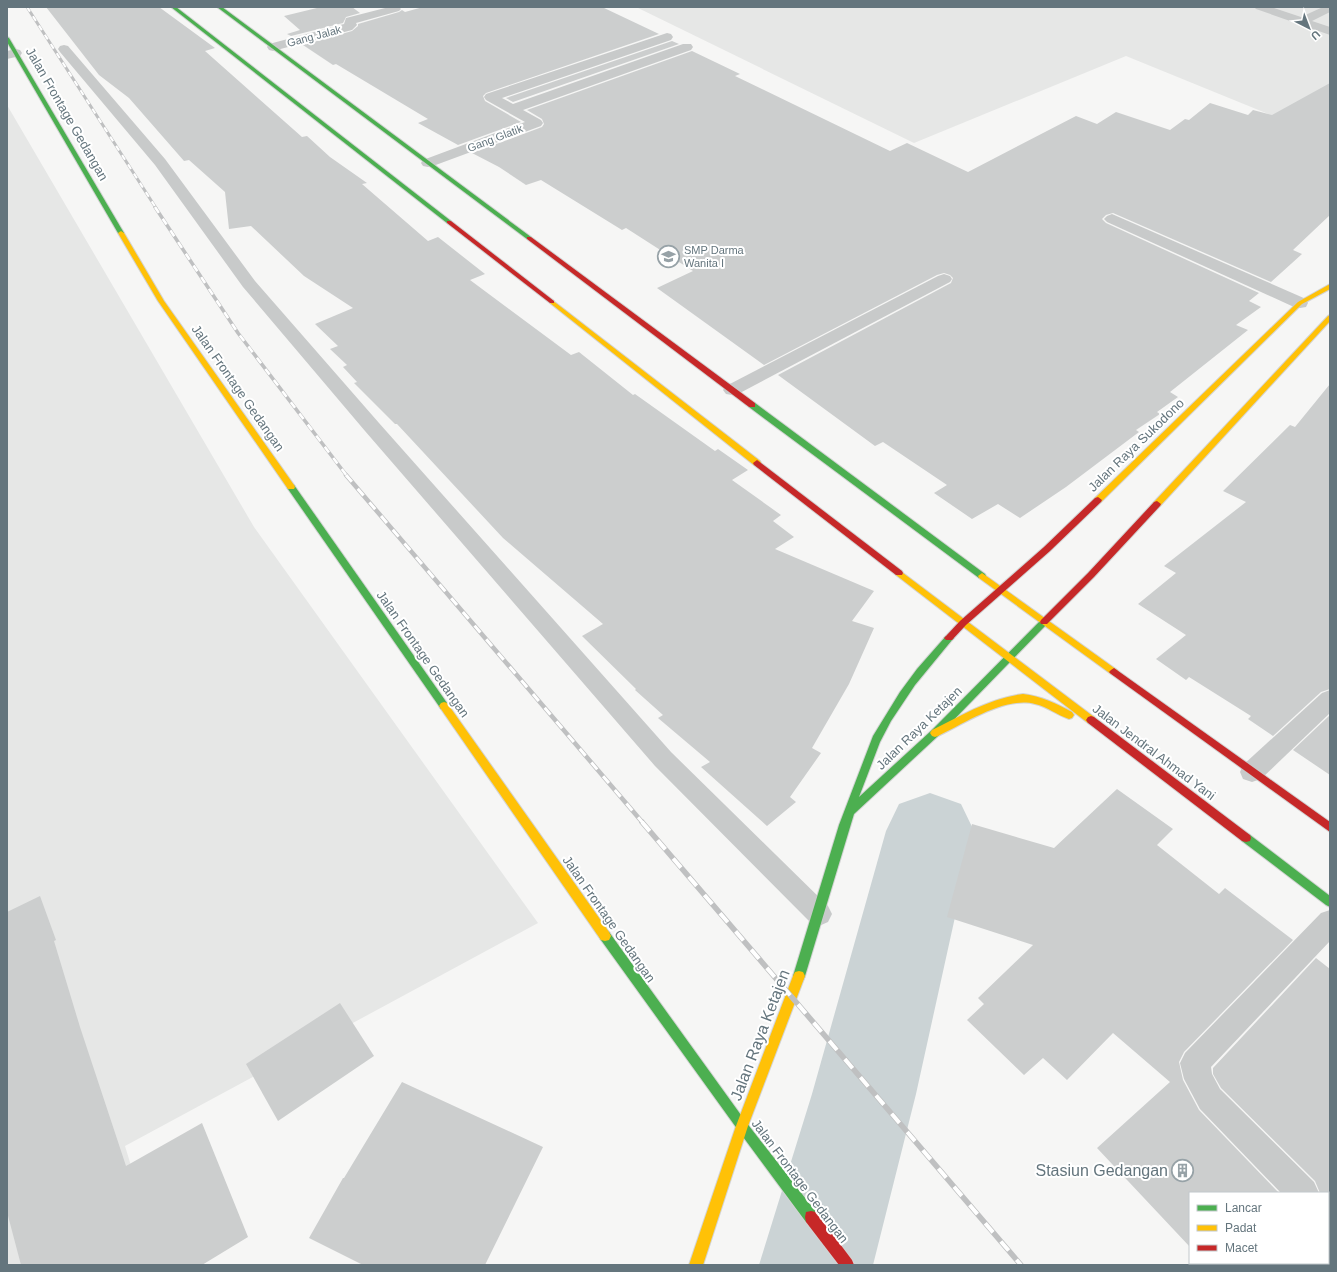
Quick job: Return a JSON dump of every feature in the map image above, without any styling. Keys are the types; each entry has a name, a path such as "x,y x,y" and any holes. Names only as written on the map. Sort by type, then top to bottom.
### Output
{"main road":[{"name":"Jalan Jendral Ahmad Yani","path":"173,7 1008,658 1330,902"},
{"path":"219,7 1000,590 1330,828"},
{"name":"Jalan Frontage Gedangan","path":"7,38 11,54 161,301 618,954 742,1126 848,1265"},
{"name":"Jalan Raya Sukodono","path":"963,623 1047,549 1300,303 1329,290"},
{"path":"1330,307 1330,313"},
{"path":"1008,658 1092,575 1330,317"},
{"name":"Jalan Raya Ketajen","path":"696,1265 742,1126 792,997 819,914 847,815 880,732 903,696 933,655 963,623"},
{"name":"Jalan Raya Ketajen","path":"847,815 935,733 1008,658"},
{"path":"935,733 995,705 1022,698 1046,703 1135,754"}],"street":[{"path":"1260,7 1330,31"},
{"name":"Gang Jalak","path":"273,47 348,27 350,25 350,21 395,8"},
{"path":"1303,21 1330,8"},
{"path":"667,37 491,97 512,109 687,47"},
{"path":"64,49 160,162 249,284 377,433 663,759 819,914"},
{"name":"Gang Glatik","path":"428,163 536,123 512,109"},
{"path":"1112,219 1300,303"},
{"path":"732,390 944,279"},
{"path":"1252,772 1330,699"},
{"path":"1302,1192 1210,1099 1199,1079 1195,1063 1330,922"}],"shaded area":[{"path":"636,7 1330,7 1330,139 1126,56 914,143"},
{"path":"7,105 254,527 538,923 125,1146 161,1265 7,1265"}],"building":[{"path":"46,7 159,7 215,48 205,51 302,137 307,136 330,157 367,183 362,184 428,241 438,237 485,274 470,280 571,355 579,352 633,395 635,394 715,451 718,449 748,470 732,480 781,515 773,521 794,537 775,549 874,591 852,621 874,628 849,684 812,748 821,753 790,797 796,802 767,826 701,767 710,762 658,718 663,715 635,690 636,689 582,636 603,624 503,538 397,424 395,424 354,383 357,382 343,367 347,365 330,349 338,346 315,324 353,308 304,276 251,226 229,229 225,192 189,160 184,161 129,98 99,75"},
{"path":"321,7 352,7 360,13 346,17 343,23 291,36 287,34 300,30 284,16"},
{"path":"423,7 602,7 659,34 486,93 483,96 485,101 521,122 458,145 418,123 428,119 336,64 333,65 303,45 352,31 358,26 358,24 402,10 405,12"},
{"path":"672,41 679,44 513,102 506,98"},
{"path":"692,51 740,74 735,76 890,151 907,143 968,172 1076,116 1097,124 1116,112 1170,130 1185,119 1189,120 1210,103 1248,115 1253,110 1272,115 1330,83 1330,215 1293,250 1302,254 1271,282 1113,213 1106,215 1102,219 1106,223 1259,293 1249,301 1261,307 1236,325 1248,330 1170,392 1178,397 1157,412 1160,414 1136,430 1139,432 1066,487 1020,518 998,504 972,519 934,493 947,485 883,442 875,446 778,375 951,283 953,278 950,275 944,273 937,275 764,365 657,288 693,271 626,228 622,230 541,180 526,185 499,167 472,153 542,127 544,124 542,119 527,110"},
{"path":"1330,384 1330,689 1321,692 1273,736 1248,719 1251,716 1189,677 1186,680 1156,659 1186,635 1138,604 1176,573 1164,566 1246,502 1223,491 1290,425 1295,427"},
{"path":"1330,715 1330,775 1293,750"},
{"path":"1117,789 1173,829 1157,845 1219,894 1225,888 1293,940 1184,1052 1179,1062 1183,1080 1199,1110 1278,1192 1189,1192 1189,1246 1097,1148 1170,1082 1113,1033 1067,1080 1043,1058 1024,1075 967,1020 984,1004 978,998 1033,945 947,917 972,824 1054,848"},
{"path":"40,896 56,940 54,941 80,1027 126,1166 202,1123 248,1237 202,1265 21,1265 7,1212 7,912"},
{"path":"1316,958 1330,969 1330,1193 1320,1192 1315,1181 1221,1088 1213,1074 1213,1068"},
{"path":"340,1003 374,1056 278,1121 246,1064"},
{"path":"402,1082 543,1147 485,1265 363,1265 309,1238 343,1178"}],"waterway":[{"path":"816,1265 864,1094 930,831"}],"railway":[{"path":"27,7 156,208"},
{"path":"155,207 238,333 347,476"},
{"path":"346,475 643,823"},
{"path":"642,822 1021,1265"}],"traffic: fast":[{"path":"173,7 449,222"},
{"path":"219,7 529,238"},
{"path":"7,38 121,233"},
{"path":"752,405 982,576"},
{"path":"291,487 444,706"},
{"path":"852,810 935,733 1044,622"},
{"path":"799,976 845,825 877,736 895,706 949,638"},
{"path":"1246,838 1330,902"},
{"path":"605,936 742,1126 811,1217"}],"traffic: slow":[{"path":"121,233 161,301 291,487"},
{"path":"1098,500 1300,303 1330,286"},
{"path":"552,302 757,463"},
{"path":"1157,504 1330,317"},
{"path":"899,573 1091,720"},
{"path":"982,576 1114,672"},
{"path":"935,733 992,706 1015,699 1023,698 1035,700 1069,715"},
{"path":"444,706 605,936"},
{"path":"696,1265 742,1126 799,976"}],"traffic: jam":[{"path":"449,222 552,302"},
{"path":"529,238 752,405"},
{"path":"757,463 899,573"},
{"path":"949,638 963,623 1047,549 1098,500"},
{"path":"1044,622 1091,575 1157,504"},
{"path":"1114,672 1330,828"},
{"path":"1091,720 1246,838"},
{"path":"811,1217 847,1265"}],"place":[{"name":"SMP Darma Wanita I","path":"668,256"},
{"name":"Stasiun Gedangan","path":"1183,1170"}]}
